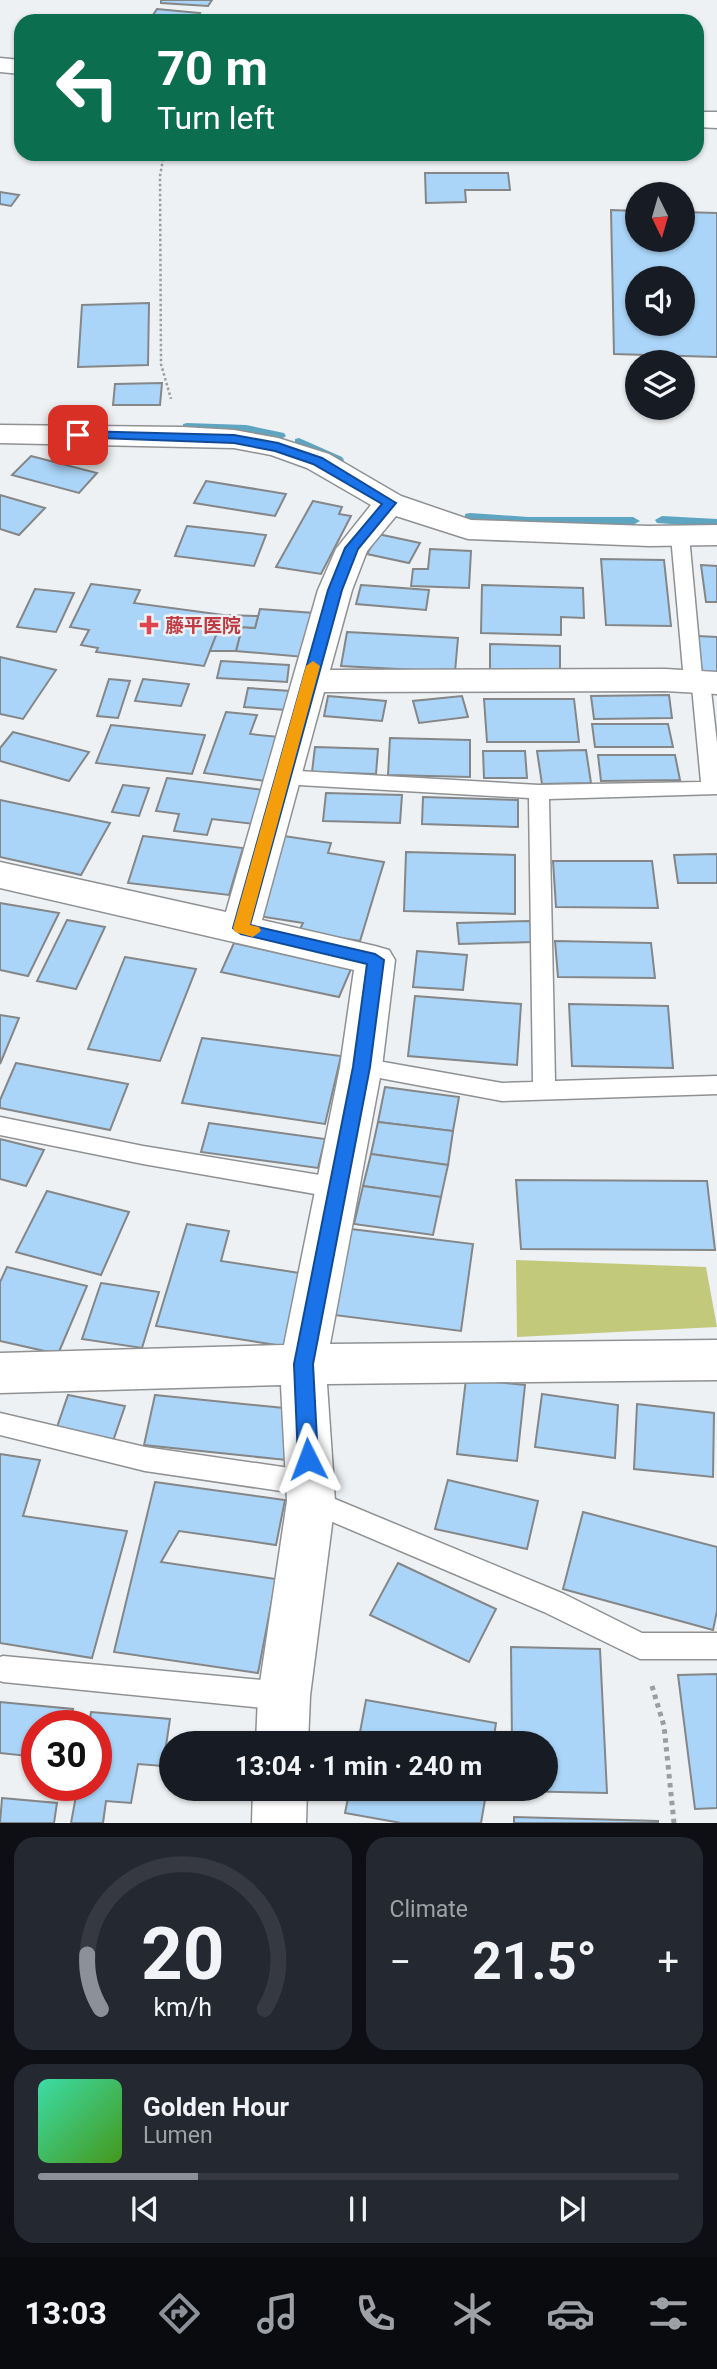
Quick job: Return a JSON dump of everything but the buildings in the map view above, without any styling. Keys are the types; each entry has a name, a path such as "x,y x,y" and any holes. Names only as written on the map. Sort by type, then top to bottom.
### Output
{"street":[{"path":"0,433 234,439 278,447 317,461 390,503 468,529 717,535"},
{"path":"241,928 309,681 317,628 352,548 390,503"},
{"path":"309,681 704,682"},
{"path":"0,875 375,960 361,1067 303,1364 310,1492 284,1696 283,1731"},
{"path":"0,1373 303,1364 717,1360"},
{"path":"279,1823 280,1801"}],"lane":[{"path":"281,777 539,792 712,789 704,682 680,536"},
{"path":"539,792 544,1090"},
{"path":"361,1067 502,1092 717,1085"},
{"path":"0,1126 144,1155 338,1188"},
{"path":"0,1424 145,1459 310,1492 554,1603 640,1646 717,1646"},
{"path":"3,1669 284,1696"}],"path":[{"path":"163,161 160,176 161,364 173,403"},
{"path":"640,1646 664,1726 674,1823"}],"green space":[{"path":"516,1260 706,1267 717,1327 517,1337"}],"waterway":[{"path":"187,427 246,429 280,436"},
{"path":"299,442 338,460"},
{"path":"470,517 524,520"},
{"path":"532,520 633,521"},
{"path":"662,520 717,523"}],"slow traffic":[{"path":"253,931 241,928 313,666"}],"place":[{"name":"藤平医院","path":"149,625"}],"route":[{"path":"78,435 234,439 278,447 317,461 390,503 352,548 335,590 241,928 375,960 361,1067 303,1364 308,1459"}]}
